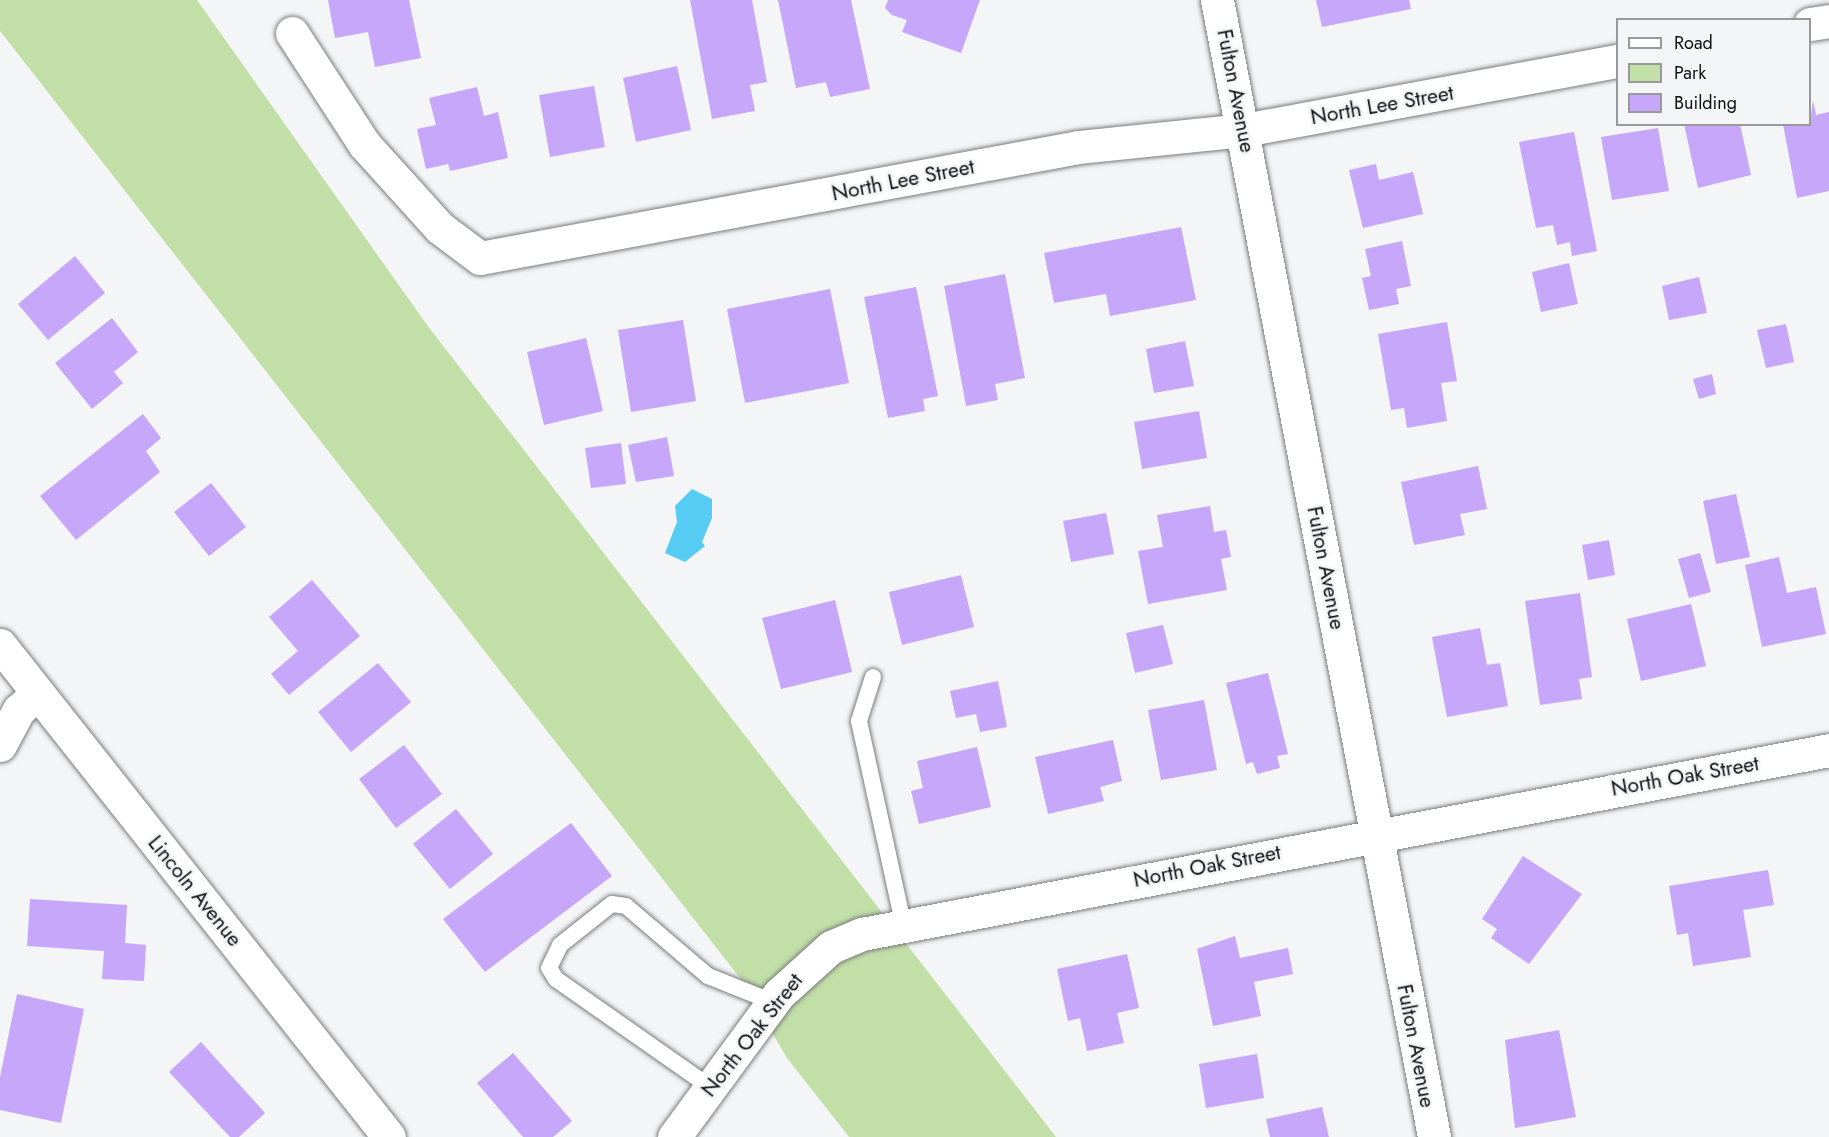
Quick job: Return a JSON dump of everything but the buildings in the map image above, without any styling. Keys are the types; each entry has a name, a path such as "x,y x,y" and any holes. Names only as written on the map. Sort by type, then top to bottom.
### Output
{"street":[{"name":"Fulton Avenue","path":"1217,0 1244,130 1434,1137"},
{"path":"1811,24 1829,21"},
{"name":"North Lee Street","path":"292,33 364,144 440,228 480,258 1079,147 1244,130 1616,62"},
{"name":"Lincoln Avenue","path":"0,645 389,1137"},
{"path":"0,745 19,710 36,693"},
{"name":"North Oak Street","path":"674,1137 773,1002 831,947 862,934 1376,833 1829,750"}],"lane":[{"path":"873,677 859,721 904,927"},
{"path":"710,1087 556,979 549,968 560,945 612,904 626,906 708,976 773,1002"}],"green space":[{"path":"0,0 197,0 427,325 1056,1137 849,1137 787,1058 740,978 0,31"}],"water":[{"path":"692,489 712,499 712,518 702,542 705,546 685,562 665,553 677,522 675,506"}]}
